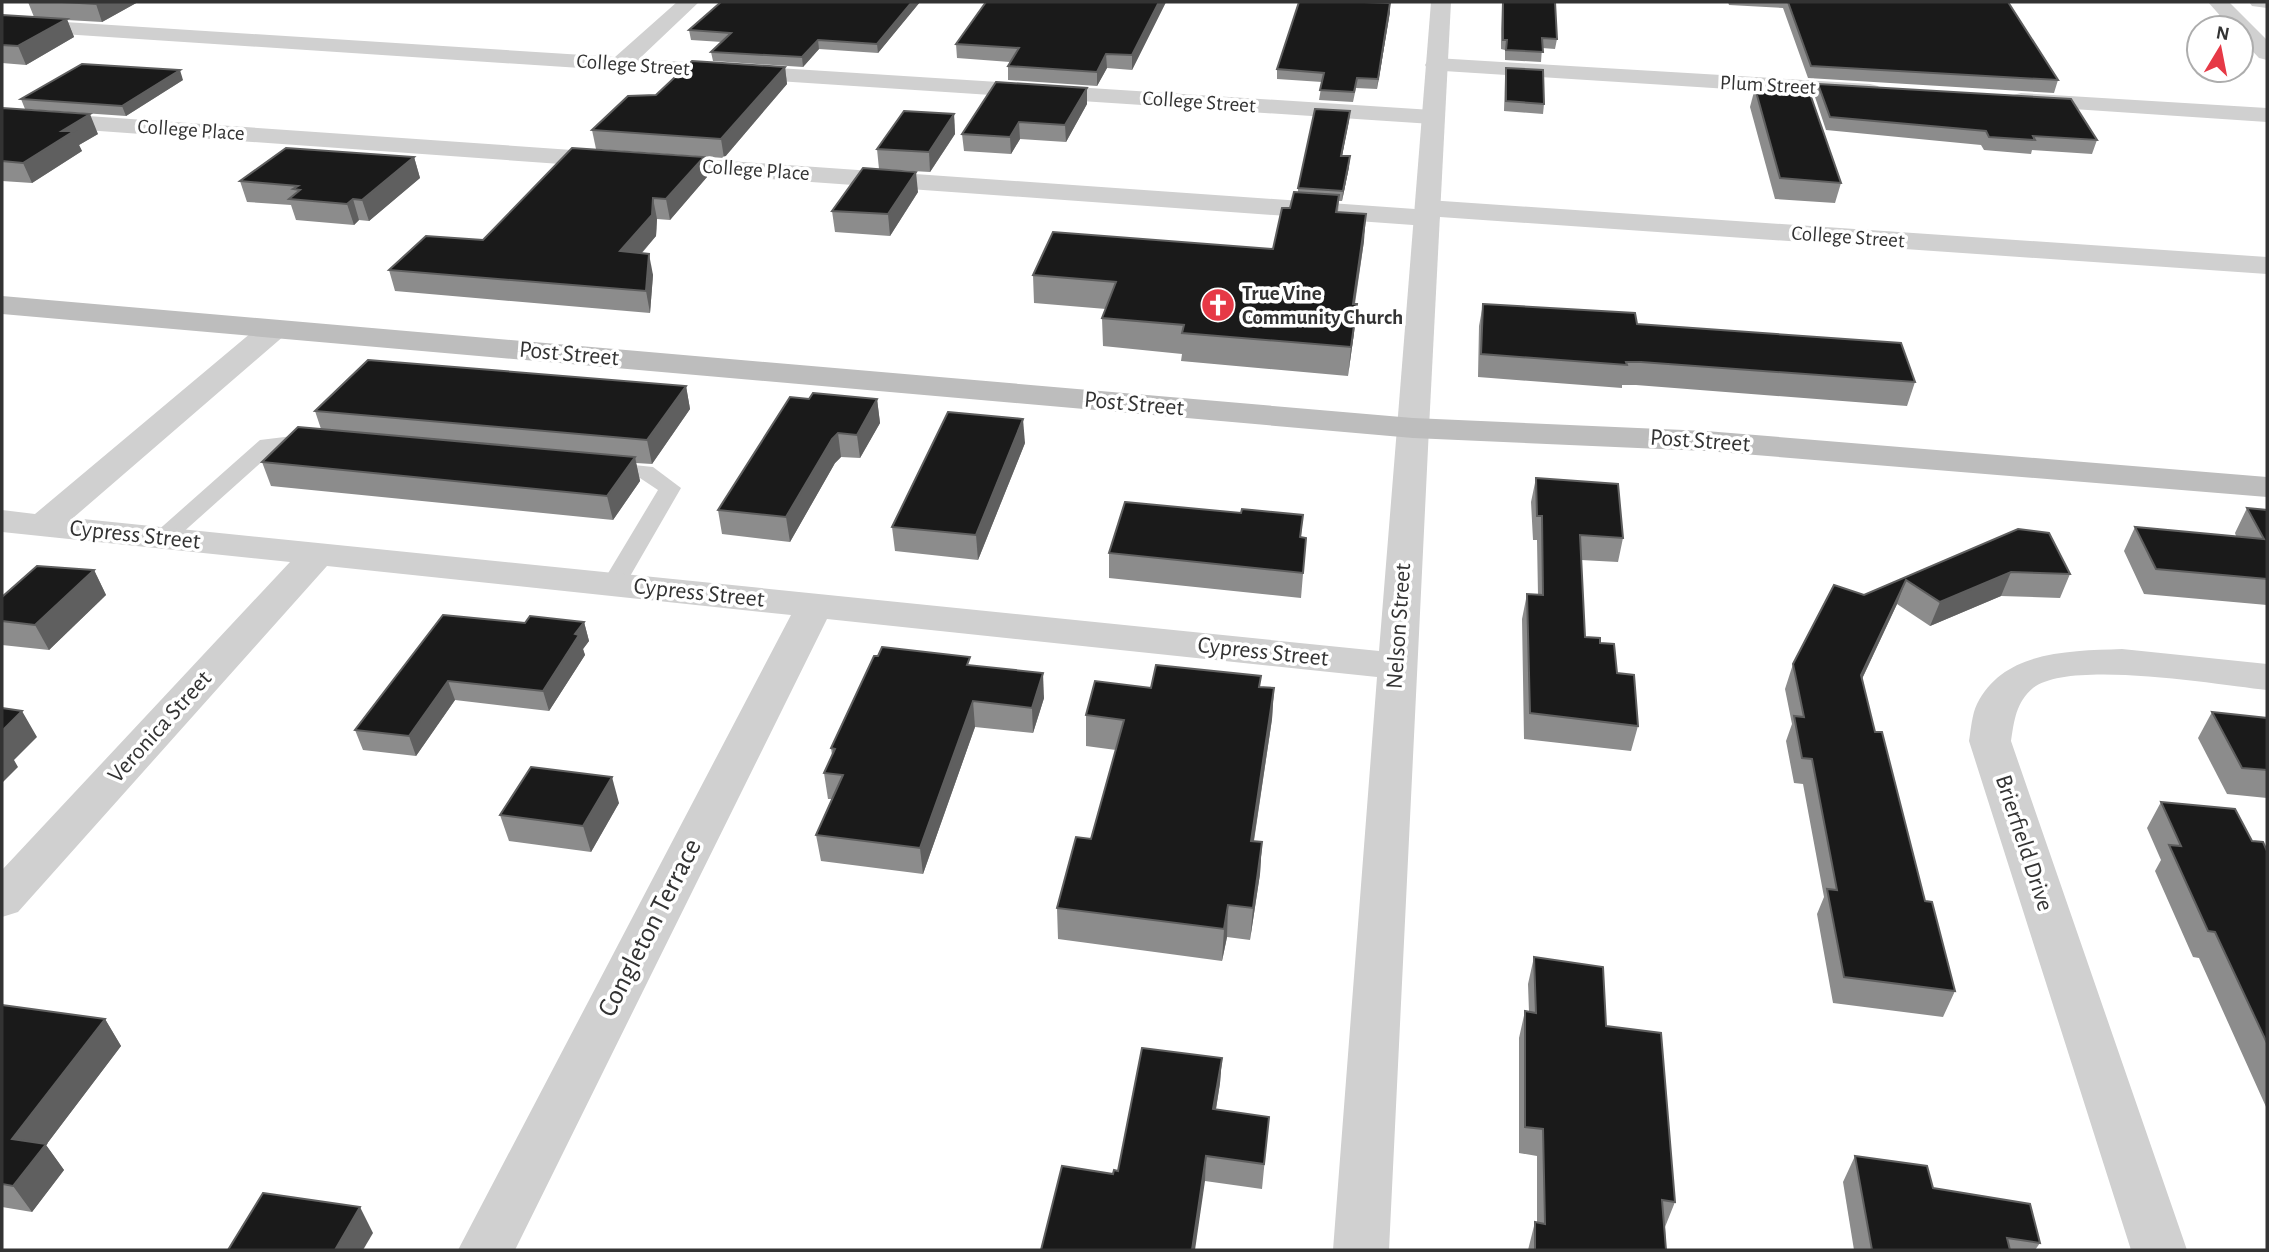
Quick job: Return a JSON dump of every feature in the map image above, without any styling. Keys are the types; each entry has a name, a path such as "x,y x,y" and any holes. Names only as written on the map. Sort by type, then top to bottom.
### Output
{"main road":[{"name":"Post Street","path":"2,305 1413,428 1706,441 2267,487"}],"street":[{"path":"619,65 689,2"},
{"name":"Nelson Street","path":"1361,1250 1396,666 1441,2"},
{"path":"2218,2 2267,53"},
{"path":"2259,2 2267,2"},
{"name":"College Street","path":"2,24 1432,117"},
{"name":"Plum Street","path":"1436,65 1893,92"},
{"path":"2004,99 2267,115"},
{"name":"College Place","path":"2,117 1428,213"},
{"name":"College Street","path":"1428,213 2267,267"},
{"path":"43,525 274,329"},
{"name":"Cypress Street","path":"2,521 1396,666"},
{"name":"Veronica Street","path":"2,900 318,554"},
{"name":"Congleton Terrace","path":"485,1250 815,605"},
{"name":"Brierfield Drive","path":"2159,1250 1990,741 1996,706 2020,678 2064,664 2122,662 2267,677"}],"lane":[{"path":"163,538 268,445 300,441 342,444"},
{"path":"590,467 645,472 670,488 614,584"}],"building":[{"path":"62,2 99,2 96,4"},
{"path":"721,2 912,2 877,44 818,40 802,57 711,52 731,33 689,30"},
{"path":"986,2 1159,2 1132,55 1106,54 1097,72 1008,66 1019,48 956,44"},
{"path":"1299,2 1390,3 1378,79 1357,78 1354,92 1320,90 1324,73 1277,69"},
{"path":"1503,2 1555,2 1557,39 1542,38 1543,52 1506,50 1507,40 1503,40"},
{"path":"1788,2 2008,2 2058,80 1811,66"},
{"path":"2,15 67,19 18,46 2,45"},
{"path":"692,61 785,67 721,139 592,130 628,96 656,95"},
{"path":"82,64 180,70 122,106 21,99"},
{"path":"1506,68 1543,70 1544,104 1506,101"},
{"path":"996,82 1087,88 1065,125 1019,122 1010,137 962,134"},
{"path":"1818,84 2071,99 2097,140 2033,136 2035,140 1989,137 1986,131 1830,117"},
{"path":"1755,88 1809,91 1841,183 1780,178"},
{"path":"2,108 90,114 62,131 74,131 23,163 2,161"},
{"path":"1315,109 1350,111 1341,156 1350,156 1343,191 1298,188"},
{"path":"904,111 954,114 929,152 877,149"},
{"path":"286,148 414,157 362,200 353,199 347,204 289,199 300,190 293,189 298,186 240,181"},
{"path":"572,148 704,157 666,199 653,198 652,215 620,251 649,254 646,291 389,270 426,236 483,240"},
{"path":"863,168 916,172 888,214 832,211"},
{"path":"1294,192 1339,195 1336,212 1366,214 1353,304 1357,304 1351,347 1182,333 1184,325 1102,318 1116,282 1033,275 1053,232 1273,249 1282,208 1290,208"},
{"path":"1483,304 1635,313 1637,324 1901,343 1915,382 1641,362 1626,362 1627,365 1481,354"},
{"path":"368,360 686,386 647,440 315,411"},
{"path":"813,393 877,399 857,435 838,433 832,439 786,517 718,510 790,397 809,399"},
{"path":"948,412 1023,419 976,535 892,527"},
{"path":"298,427 635,457 607,496 262,462"},
{"path":"1536,478 1618,484 1623,538 1580,535 1585,637 1600,638 1600,643 1614,644 1617,673 1634,675 1638,726 1530,713 1527,594 1543,595 1542,516 1537,516"},
{"path":"1125,502 1241,513 1242,509 1303,515 1300,537 1306,538 1303,573 1109,553"},
{"path":"2247,508 2267,510 2267,579 2156,569 2135,527 2264,539"},
{"path":"2018,529 2049,533 2070,574 2011,572 1940,602 1906,580 1861,675 1875,732 1882,732 1925,901 1932,902 1955,991 1844,977 1827,889 1837,890 1812,759 1802,758 1794,716 1804,717 1793,664 1834,585 1864,595"},
{"path":"37,566 94,570 35,625 2,621 2,597"},
{"path":"443,615 525,623 530,616 584,622 575,634 579,635 543,691 448,681 409,736 355,730"},
{"path":"882,647 970,657 967,665 1043,673 1032,708 973,701 920,848 816,835 843,775 824,773 835,749 831,748 874,656 878,656"},
{"path":"1156,665 1261,676 1259,687 1274,688 1251,841 1262,842 1253,908 1228,905 1224,929 1057,908 1076,837 1091,839 1124,720 1086,715 1095,681 1151,688"},
{"path":"2,708 22,711 2,731"},
{"path":"2212,712 2267,718 2267,770 2242,768"},
{"path":"531,767 612,777 583,826 500,815"},
{"path":"2161,802 2235,809 2252,841 2263,842 2267,851 2267,1043 2215,932 2208,931 2169,845 2181,846"},
{"path":"1534,957 1603,967 1606,1026 1661,1033 1675,1202 1662,1200 1666,1250 1535,1250 1535,1222 1545,1224 1543,1129 1525,1127 1525,1011 1536,1013"},
{"path":"2,1005 105,1019 12,1139 46,1144 13,1186 2,1184"},
{"path":"1142,1048 1222,1058 1213,1109 1269,1117 1264,1164 1206,1156 1192,1250 1041,1250 1062,1166 1113,1174 1114,1170 1118,1171"},
{"path":"1855,1156 1927,1166 1933,1188 2030,1204 2040,1243 2007,1238 2010,1250 1872,1250"},
{"path":"263,1193 360,1207 335,1250 228,1250"}],"place":[{"name":"True Vine Community Church","path":"1218,305"}]}
